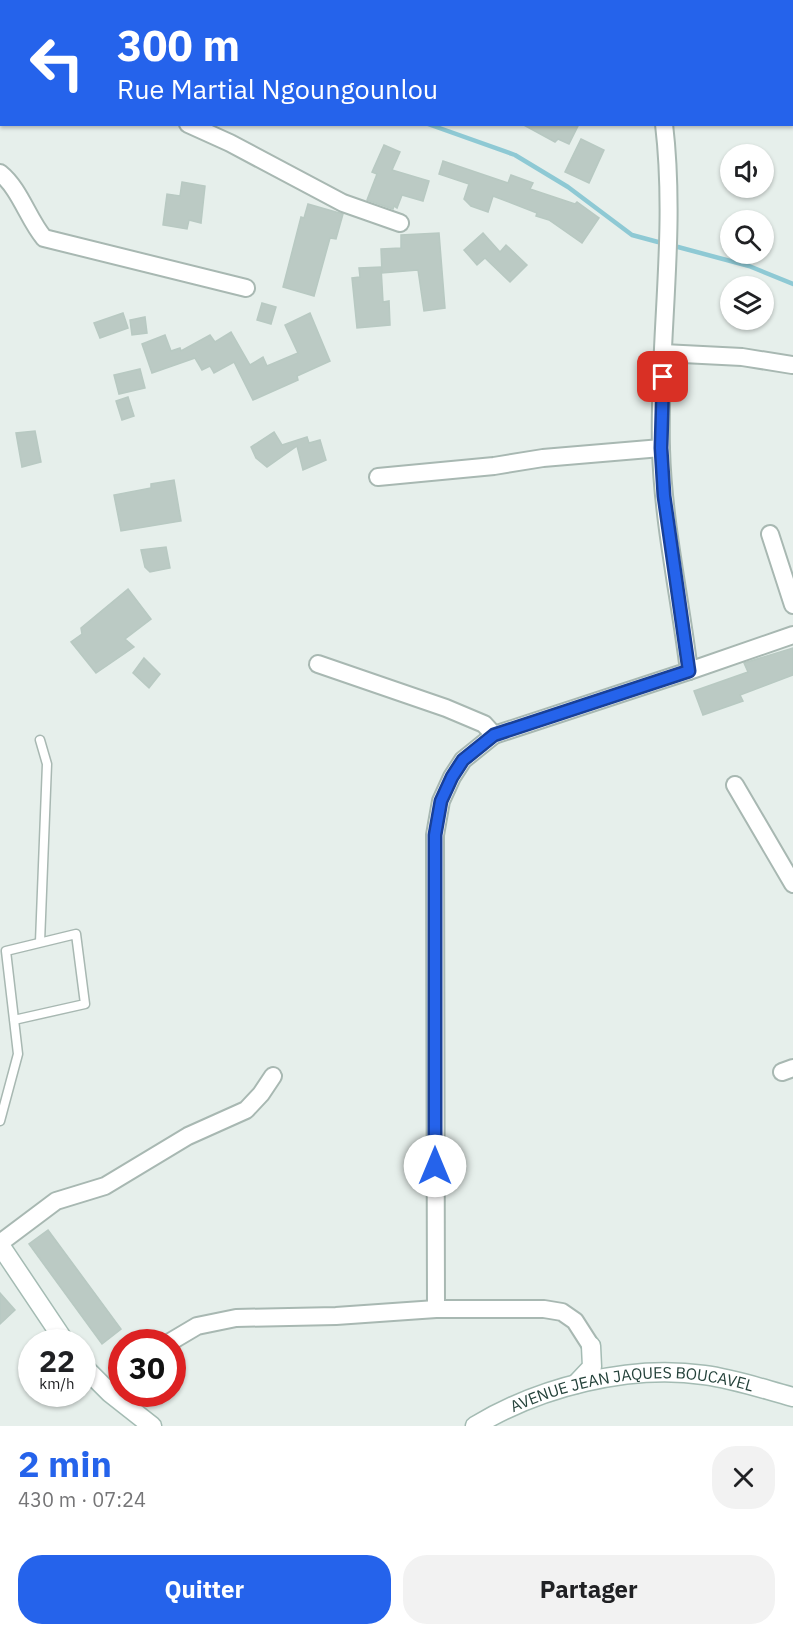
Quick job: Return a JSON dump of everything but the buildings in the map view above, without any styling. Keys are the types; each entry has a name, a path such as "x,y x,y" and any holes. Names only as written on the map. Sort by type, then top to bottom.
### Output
{"main road":[{"path":"0,1244 56,1329"},
{"path":"591,1346 605,1366 620,1375"},
{"path":"576,1384 592,1366 591,1346"},
{"name":"AVENUE JEAN JAQUES BOUCAVEL","path":"475,1426 510,1408 576,1384 620,1375 662,1372 701,1374 736,1380 793,1396"},
{"path":"134,1407 152,1426"}],"street":[{"path":"192,126 230,143 344,203 399,223"},
{"path":"664,126 670,188 670,228 663,353 661,448 664,496 689,671"},
{"path":"0,173 7,179 32,223 44,238 246,288"},
{"path":"663,353 742,357 792,365"},
{"path":"378,477 494,466 543,458 661,448"},
{"path":"770,534 793,605"},
{"path":"436,1309 435,835 441,801 452,777 463,760 494,735 793,635"},
{"path":"318,664 446,708 484,724 494,735"},
{"path":"735,785 793,884"},
{"path":"0,1244 56,1201 105,1186 179,1141 246,1110 273,1076"},
{"path":"186,1333 197,1326 214,1321 436,1309 544,1309 562,1312 575,1321 591,1346"}],"lane":[{"path":"40,740 47,764 40,942"},
{"path":"0,1121 18,1054 14,1020 6,951 76,934 85,1004 14,1020"}],"waterway":[{"path":"434,126 515,155 568,187 632,235 658,242"},
{"path":"678,247 749,266 793,284"}],"route":[{"path":"435,1166 435,835 441,801 452,777 463,760 494,735 689,671 664,496 661,448 663,377"}]}
